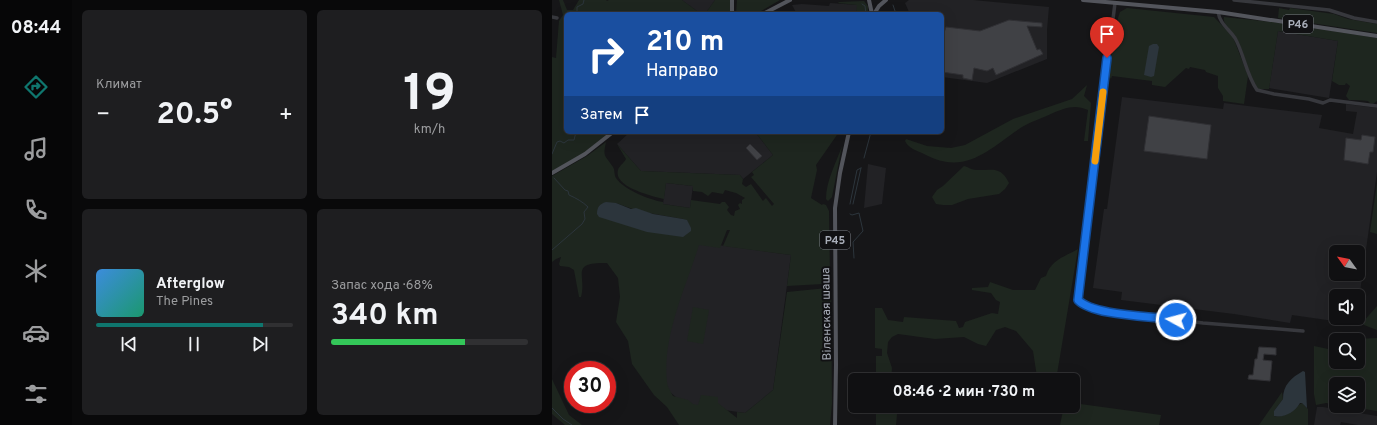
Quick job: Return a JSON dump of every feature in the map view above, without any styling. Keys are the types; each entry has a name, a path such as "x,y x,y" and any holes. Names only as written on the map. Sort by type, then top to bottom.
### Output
{"main road":[{"path":"732,0 732,12"},
{"path":"767,12 790,0"},
{"path":"869,0 872,12"},
{"path":"874,12 886,0"},
{"name":"Р46","path":"1083,0 1218,12 1377,36"},
{"path":"552,173 585,154 610,134"},
{"name":"Віленская шаша","path":"834,425 836,365 835,208 840,173 849,134"}],"street":[{"path":"1234,0 1329,10 1354,18 1377,22"},
{"path":"1115,3 1078,300 1082,305 1120,313 1242,327 1303,332"},
{"path":"1218,12 1223,25 1239,45 1250,76 1257,90 1309,99 1323,103 1330,100 1377,106"},
{"path":"552,17 557,18"}],"shaded area":[{"path":"559,0 563,0 567,10 573,10 579,0 682,0 698,12 564,12 564,134 608,134 584,153 552,171 552,57 556,58 559,21 563,15"},
{"path":"682,0 715,0 706,12 698,12"},
{"path":"715,0 730,0 730,12 706,12"},
{"path":"737,0 780,0 759,12 736,12"},
{"path":"909,0 973,0 1049,7 1047,59 987,83 944,77 944,12 909,12 905,3"},
{"path":"864,1 868,6 868,12 856,12 857,5 838,3"},
{"path":"830,3 858,5 856,12 796,12 792,5 802,4 829,6"},
{"path":"1127,8 1214,17 1233,37 1248,76 1244,104 1223,101 1223,96 1218,88 1218,76 1206,72 1205,70 1190,67 1189,69 1186,68 1165,87 1152,85 1152,81 1112,76 1111,79 1108,75 1118,18 1120,12"},
{"path":"1279,8 1334,14 1348,19 1377,24 1377,33 1278,18"},
{"path":"1224,17 1273,22 1377,38 1377,101 1373,104 1368,101 1349,100 1346,96 1350,86 1346,83 1345,85 1339,85 1332,81 1338,41 1278,31 1269,89 1258,89 1239,43 1235,35 1225,23"},
{"path":"1278,31 1338,41 1329,98 1269,88"},
{"path":"1157,44 1159,47 1154,76 1151,77 1144,75 1149,46"},
{"path":"1087,85 1084,96 1091,103 1088,141 1084,141 1088,110 1079,107 1070,107 1022,127 988,151 965,161 953,162 939,160 913,149 905,141 906,139 927,146 951,148 965,145 1013,119 1072,99"},
{"path":"1122,97 1223,109 1224,103 1322,115 1319,128 1353,134 1357,112 1346,111 1346,104 1377,108 1377,172 1365,257 1365,245 1329,245 1329,281 1362,281 1360,289 1329,289 1329,320 1292,315 1290,323 1234,314 1121,300 1122,292 1093,288 1104,209 1107,209"},
{"path":"628,134 757,134 773,155 743,179 740,175 641,171 617,144"},
{"path":"757,134 838,134 816,165 817,170 811,198 822,205 826,205 829,211 830,277 823,284 787,286 791,255 723,246 730,230 727,230 720,248 699,245 676,312 668,347 666,365 667,384 673,396 688,400 693,404 698,405 701,395 718,397 718,403 737,418 737,412 745,413 773,390 787,292 827,288 831,290 832,403 830,425 679,425 667,407 654,395 632,364 628,341 616,322 620,297 618,278 607,263 595,263 584,268 582,271 581,297 579,297 574,270 569,267 560,266 559,264 561,257 552,262 552,176 587,156 606,142 605,155 614,168 616,178 625,187 645,197 663,202 663,204 690,208 691,200 720,204 725,202 729,207 727,210 734,216 735,211 740,209 738,205 740,203 742,204 742,200 745,198 736,193 725,190 723,194 712,192 708,196 702,192 693,191 693,186 666,183 664,199 643,193 627,186 618,176 618,170 626,159 617,144 641,171 740,175 743,179 742,184 746,187 751,184 763,201 766,198 772,206 774,204 751,177 754,175 752,172 773,155","holes":["616,203 632,209 683,219 687,221 690,228 599,206"]},
{"path":"842,146 832,197 828,201 826,199 826,192"},
{"path":"868,164 886,168 882,204 864,208"},
{"path":"964,166 974,170 999,171 1006,177 1009,183 999,194 968,199 952,205 936,204 932,197 937,190"},
{"path":"666,183 693,186 690,208 663,204"},
{"path":"1377,183 1377,234 1370,232"},
{"path":"606,202 616,203 631,209 636,208 653,214 687,220 691,231 683,237 647,232 599,217 597,214 598,208"},
{"path":"696,242 791,255 773,390 745,413 684,404 657,381 666,318"},
{"path":"1078,249 1057,373 1036,373 1033,351 1016,331 1005,327 996,330 986,346 964,337 935,339 898,334 892,337 888,342 887,353 892,368 892,373 876,373 876,356 882,356 882,349 875,348 875,308 882,308 888,320 903,322 904,317 956,321 959,328 963,327 965,322 992,313 998,314 1000,302 996,300 991,293 972,290 972,288 988,287 990,282 1013,290 1035,290 1041,278 1046,276 1051,266 1063,257"},
{"path":"1377,306 1377,330 1364,325 1365,320"},
{"path":"693,307 709,310 703,344 687,341"},
{"path":"1377,338 1377,411 1365,409 1365,377 1329,377 1329,404 1316,405 1314,394 1314,346 1329,349 1329,369 1365,369 1365,339"},
{"path":"1303,371 1305,372 1307,408 1300,403 1289,414 1274,416 1274,411 1283,399 1284,390 1288,382"},
{"path":"552,379 564,404 564,413 568,413 582,425 565,425 552,414"},
{"path":"1282,392 1283,399 1274,411 1274,416 1278,417 1286,415 1302,403 1308,409 1308,425 1259,425"},
{"path":"1080,404 1161,415 1159,425 1060,425 1063,413 1080,413"},
{"path":"1317,407 1329,408 1329,413 1359,413 1377,416 1377,425 1358,425 1341,422 1340,425 1314,425"},
{"path":"876,413 897,413 896,425 876,425"}],"building":[{"path":"1009,20 1042,23 1042,27 1027,26 1037,50 1040,49 1043,54 996,75 993,68 987,71 974,68 972,80 963,78 963,75 944,72 944,33 946,27 980,31"},
{"path":"1149,116 1211,125 1207,159 1144,151"},
{"path":"1362,135 1375,137 1373,152 1370,152 1368,164 1344,160 1346,138 1361,140"},
{"path":"750,144 762,156 757,160 746,148"},
{"path":"1259,347 1276,348 1276,355 1264,354 1263,360 1272,361 1270,381 1248,379 1249,375 1253,375 1255,359 1257,359"}],"waterway":[{"path":"577,12 577,7 583,4 584,0"},
{"path":"862,4 865,6 866,12"},
{"path":"893,5 895,12"},
{"path":"552,154 557,142 560,141 564,143 568,140 574,140 576,134"},
{"path":"864,158 870,134"},
{"path":"850,204 857,170 861,168"},
{"path":"853,204 861,168"},
{"path":"552,250 582,224 585,219 584,212 588,207 584,203 569,195 568,191 565,190 554,178"},
{"path":"850,214 852,215 859,213 863,231 853,242 854,258"},
{"path":"552,408 563,419 572,425"}],"slow traffic":[{"path":"1095,161 1103,92"}],"route":[{"path":"1107,58 1078,300 1082,305 1102,311 1176,320"}]}
